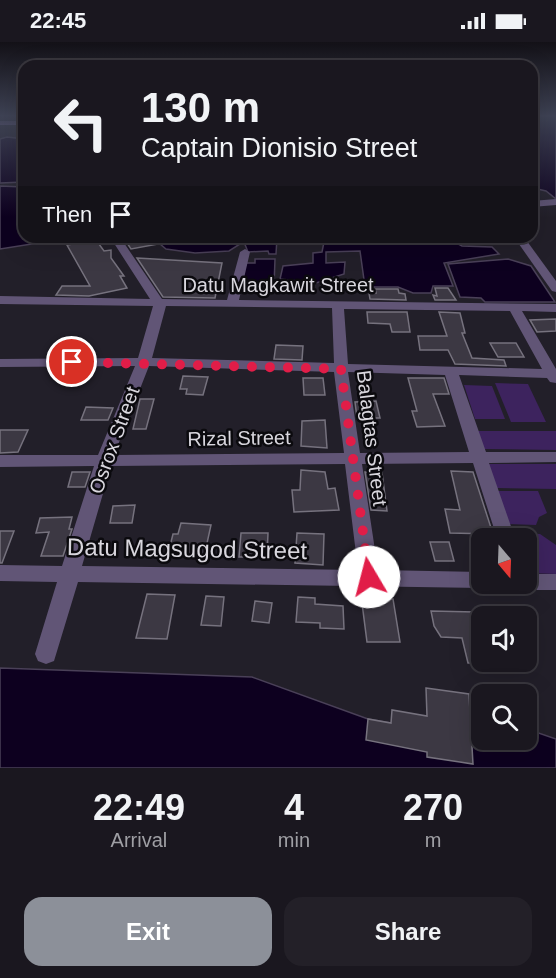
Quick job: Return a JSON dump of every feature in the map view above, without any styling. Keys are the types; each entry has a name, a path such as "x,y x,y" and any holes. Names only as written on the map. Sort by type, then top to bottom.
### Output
{"street":[{"path":"538,204 556,202"},
{"path":"119,243 160,304"},
{"path":"523,243 556,289"},
{"path":"232,303 245,252"},
{"name":"Datu Magkawit Street","path":"0,300 556,308"},
{"name":"Osrox Street","path":"46,654 104,460 144,362 160,304"},
{"name":"Balagtas Street","path":"338,304 341,369 369,577"},
{"path":"513,306 555,377"},
{"path":"0,363 144,362 555,377"},
{"path":"451,373 503,528"},
{"name":"Rizal Street","path":"0,461 556,457"},
{"name":"Datu Magsugod Street","path":"0,573 471,580"},
{"path":"537,582 556,582"}],"shaded area":[{"path":"0,150 18,150 18,182 0,183"},
{"path":"538,150 556,150 556,199 546,191 538,189"},
{"path":"0,186 18,187 18,243 38,243 0,249"},
{"path":"155,243 242,243 229,251 195,253 166,249"},
{"path":"244,243 277,243 276,254 269,254 268,251 248,252"},
{"path":"324,243 456,243 462,246 492,247 499,254 444,263 453,286 433,286 431,293 413,293 398,287 365,287 360,251 326,252 326,263 345,262 344,274 316,283 280,279 283,266 313,263 313,253 322,252"},
{"path":"255,259 275,259 274,286 242,286 245,263 255,263"},
{"path":"508,259 531,266 555,302 485,302 481,298 460,297 448,264"},
{"path":"495,383 528,384 546,422 511,422"},
{"path":"464,385 492,386 505,419 475,419"},
{"path":"477,431 556,431 556,450 484,449"},
{"path":"488,464 556,464 556,489 497,488"},
{"path":"498,491 538,491 547,513 539,517 536,525 508,524"},
{"path":"537,534 556,545 556,574 537,573"},
{"path":"0,668 252,677 368,719 391,723 471,724 471,750 537,750 537,732 556,739 556,768 0,768"}],"building":[{"path":"98,243 104,251 111,250 111,258 124,276 120,276 127,288 89,296 56,295 62,286 90,286 67,245"},
{"path":"127,243 164,243 131,249"},
{"path":"137,258 222,263 215,298 163,297"},
{"path":"435,288 448,288 456,300 435,300 433,295 437,296"},
{"path":"375,289 398,289 399,293 405,294 406,300 370,299 369,293 376,293"},
{"path":"367,312 407,312 410,332 392,332 390,324 368,323"},
{"path":"439,312 460,313 465,333 462,333 472,358 504,360 506,366 455,364 448,350 420,350 418,336 447,336"},
{"path":"556,319 556,331 537,332 530,320"},
{"path":"490,343 516,343 524,357 498,357"},
{"path":"276,345 303,346 302,360 274,359"},
{"path":"183,376 208,377 203,395 186,394 187,389 180,389"},
{"path":"303,378 323,378 325,395 304,395"},
{"path":"408,378 444,378 449,394 433,394 445,426 417,427 412,411 417,411"},
{"path":"140,399 154,399 146,429 133,429"},
{"path":"376,401 380,418 357,418 355,402"},
{"path":"86,407 113,408 108,420 81,420"},
{"path":"325,420 327,448 301,446 302,421"},
{"path":"0,430 28,430 18,452 0,453"},
{"path":"301,470 325,472 328,489 335,488 339,510 294,512 292,490 300,490"},
{"path":"451,471 473,472 491,528 471,528 471,533 450,533 445,509 460,510"},
{"path":"72,472 90,472 85,487 68,487"},
{"path":"365,472 382,473 387,511 371,510"},
{"path":"135,505 132,523 110,523 113,506"},
{"path":"72,517 69,529 72,529 63,556 41,556 49,532 36,533 40,518"},
{"path":"181,523 211,525 204,557 168,554 173,534 178,534"},
{"path":"0,531 14,531 2,563 0,563"},
{"path":"241,533 268,533 267,557 239,557"},
{"path":"297,533 324,534 323,565 295,563"},
{"path":"430,542 449,542 454,561 435,561"},
{"path":"147,594 175,595 167,639 136,638"},
{"path":"206,596 224,597 221,626 201,625"},
{"path":"298,597 315,598 315,604 343,606 344,629 320,628 320,623 296,622"},
{"path":"368,599 393,599 400,642 367,642 362,603"},
{"path":"255,601 272,603 269,623 252,621"},
{"path":"431,611 471,612 471,663 468,663 462,638 441,637 434,626"},
{"path":"426,688 469,694 473,764 427,757 427,752 366,740 368,719 391,723 392,710 427,716"}],"route":[{"path":"72,362 144,362 341,369 369,577"}]}
